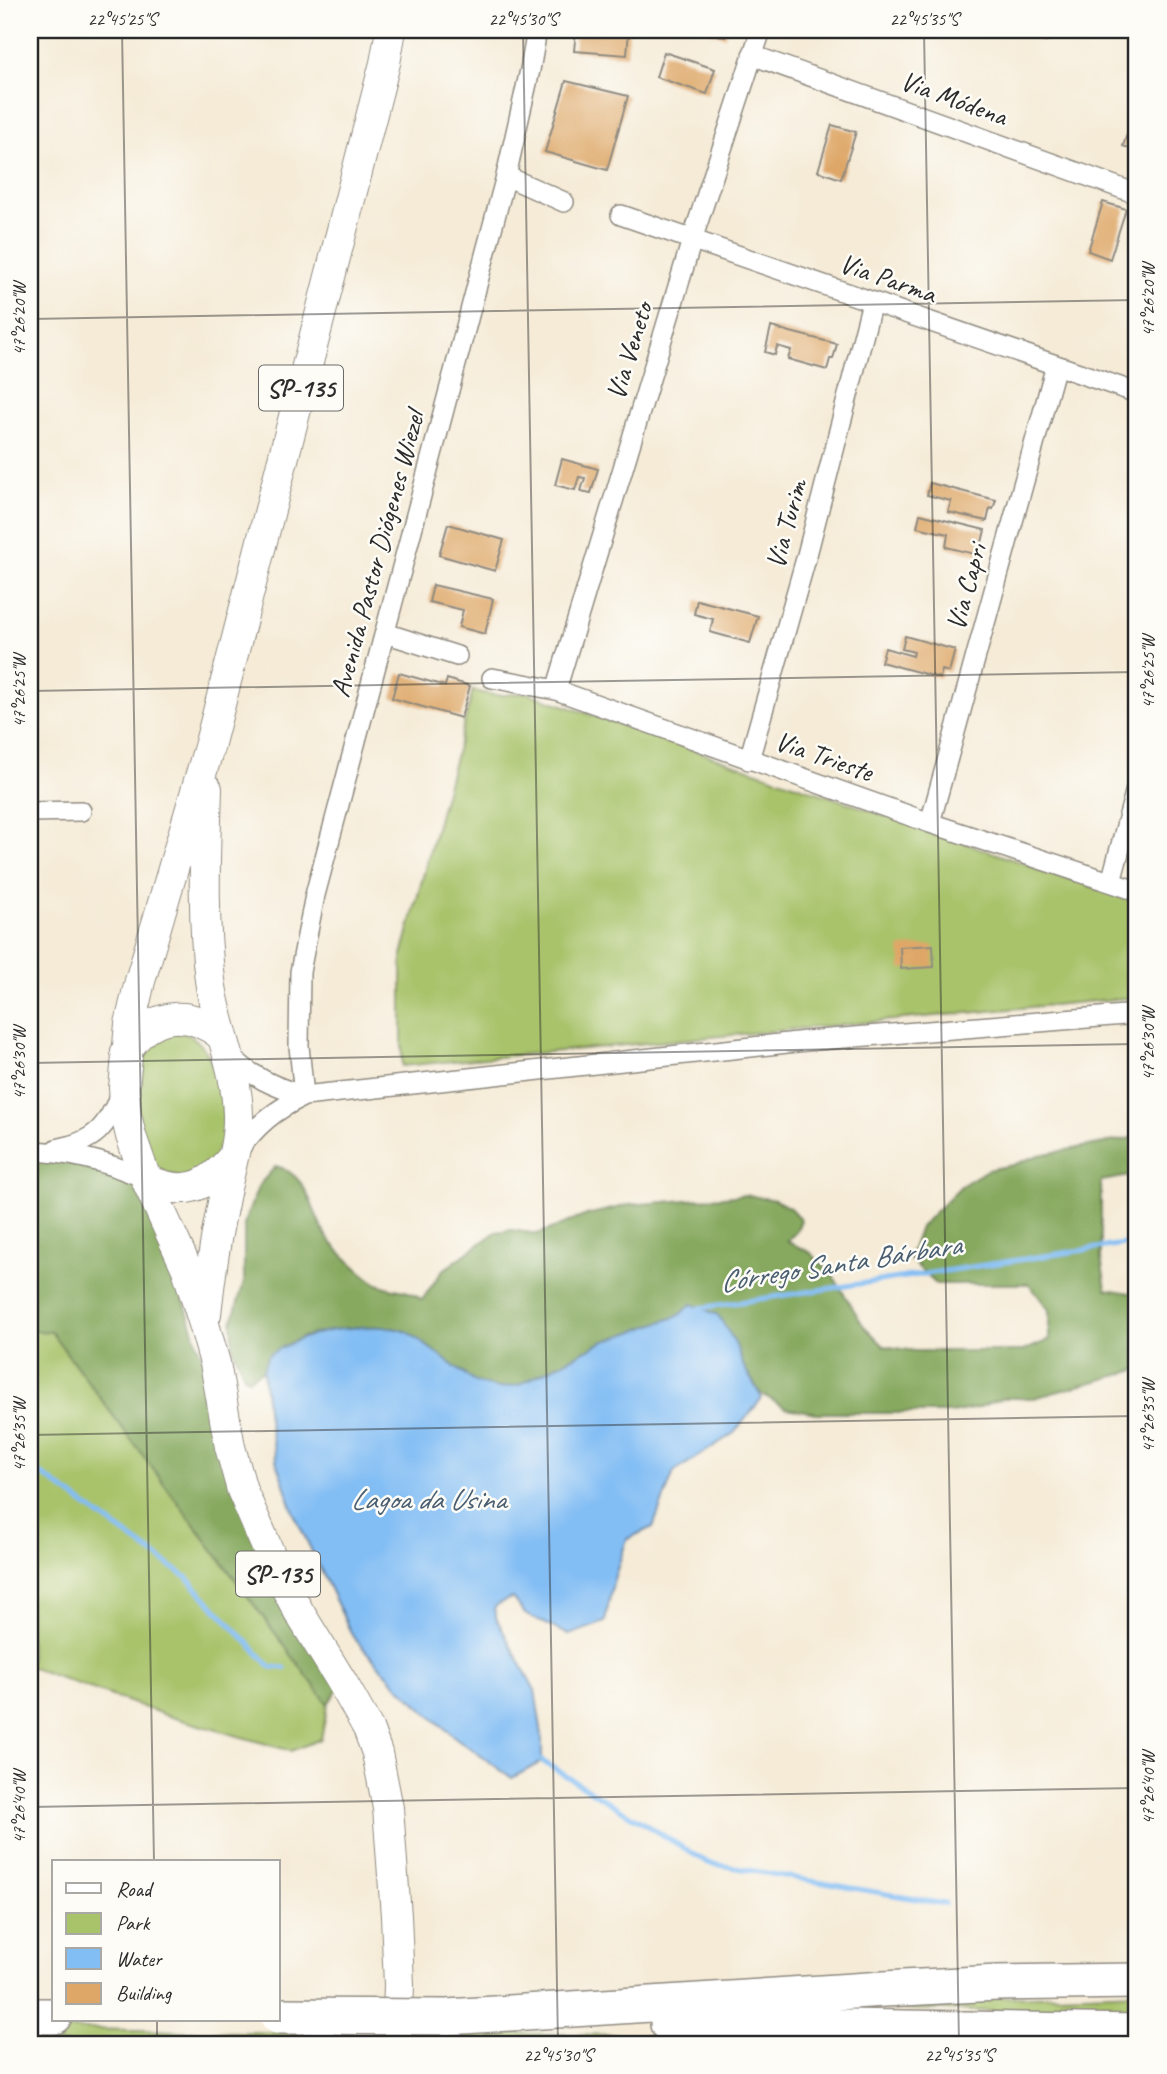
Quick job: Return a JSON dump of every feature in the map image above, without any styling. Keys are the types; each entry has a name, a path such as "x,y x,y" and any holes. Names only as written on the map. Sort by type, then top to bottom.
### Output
{"highway":[{"path":"447,2017 997,1983 1137,1981"},
{"path":"30,2015 52,2016"},
{"path":"280,2016 447,2017 643,2024 1137,2032"}],"main road":[{"name":"SP-135","path":"391,30 209,747 140,981 126,1052 124,1088 131,1136 146,1179 187,1269 204,1324 215,1363 230,1447 242,1490 278,1573 368,1728 377,1752 388,1808 397,1930 397,2044"},
{"name":"SP-135","path":"204,1324 216,1236 238,1119 235,1078 211,982 207,952 209,747"},
{"path":"126,1052 133,1040 144,1030 169,1018 184,1017 211,1026 225,1044"},
{"path":"146,1179 177,1189 194,1187 210,1180 232,1158"},
{"name":"SP-135","path":"383,2044 388,1808"}],"street":[{"name":"Avenida Pastor Diógenes Wiezel","path":"304,1097 299,1046 300,972 315,895 506,176 537,30"},
{"name":"Via Veneto","path":"556,690 692,240 761,30"},
{"name":"Via Módena","path":"752,55 1137,194"},
{"path":"506,176 565,202"},
{"name":"Via Parma","path":"621,215 1137,393"},
{"name":"Via Turim","path":"749,760 807,555 872,302"},
{"name":"Via Capri","path":"930,823 1056,365"},
{"path":"385,634 457,656"},
{"name":"Via Trieste","path":"492,678 556,690 930,823 1137,891"},
{"path":"1111,882 1137,785"},
{"path":"30,813 80,811"},
{"path":"232,1158 251,1133 273,1112 304,1097 806,1041 1137,1014"},
{"path":"225,1044 254,1076 304,1097"},
{"path":"36,1151 75,1145 89,1138 103,1127 124,1088"},
{"path":"36,1151 90,1157 146,1179"}],"green space":[{"path":"473,690 499,695 525,692 1137,902 1137,997 402,1066 402,955"},
{"path":"184,1032 204,1048 216,1073 222,1101 224,1131 221,1160 190,1181 154,1169 137,1125 139,1049 159,1033"},
{"path":"1137,1137 1137,1175 1101,1181 1101,1258 1106,1289 1137,1294 1137,1370 1034,1398 1003,1398 977,1408 951,1413 817,1413 786,1408 760,1393 744,1367 734,1341 678,1316 600,1343 519,1385 498,1388 475,1382 408,1332 384,1327 356,1327 303,1337 269,1355 263,1370 248,1379 243,1374 233,1348 232,1322 244,1282 244,1223 259,1185 276,1166 296,1177 303,1186 327,1237 353,1265 377,1283 408,1292 422,1300 442,1271 496,1232 511,1230 538,1234 587,1215 629,1205 746,1195 775,1200 790,1208 801,1220 796,1232 787,1241 811,1253 832,1274 863,1325 884,1346 915,1351 1023,1351 1049,1340 1049,1310 1029,1284 936,1284 909,1258 920,1227 961,1186 987,1170 1013,1165 1039,1155"},
{"path":"30,1151 146,1179 230,1447 342,1682 328,1704 51,1332 30,1330"},
{"path":"30,1330 51,1332 328,1704 321,1739 291,1751 171,1717 30,1667"},
{"path":"1137,1992 1137,2014 895,2009 899,2001"},
{"path":"30,2028 343,2034 343,2044 30,2044"},
{"path":"447,2032 1137,2044 447,2044"}],"water":[{"name":"Lagoa da Usina","path":"692,1304 718,1315 762,1398 734,1433 674,1472 653,1527 627,1539 613,1582 605,1622 569,1635 525,1614 512,1598 498,1604 494,1609 497,1620 535,1690 542,1735 542,1762 512,1778 456,1738 427,1713 353,1637 295,1516 277,1464 268,1418 263,1370 268,1355 314,1334 356,1327 384,1327 408,1332 475,1382 498,1388 519,1385 600,1343 678,1316"}],"building":[{"path":"576,30 629,30 627,55 574,51"},
{"path":"705,30 727,30 725,37"},
{"path":"1032,30 1049,30 1045,42 1030,37"},
{"path":"664,52 715,69 707,94 656,77"},
{"path":"566,81 628,96 607,170 545,152"},
{"path":"1137,104 1137,147 1135,150 1123,146"},
{"path":"832,125 856,132 841,179 818,171"},
{"path":"1103,202 1126,209 1110,259 1088,251"},
{"path":"771,327 837,344 827,370 788,359 791,350 777,346 775,355 765,352"},
{"path":"562,459 598,469 591,493 581,491 585,478 579,477 575,490 555,485"},
{"path":"930,483 996,500 993,509 990,508 987,521 948,512 951,501 927,495"},
{"path":"920,514 985,530 979,555 946,547 948,534 917,527"},
{"path":"448,524 504,540 495,571 439,555"},
{"path":"433,585 493,599 485,634 459,627 463,610 429,602"},
{"path":"697,600 758,616 750,643 710,632 713,619 694,614"},
{"path":"905,636 955,650 949,672 942,670 940,678 881,662 885,648 913,656 914,652 902,649"},
{"path":"399,673 445,686 447,679 470,686 461,718 392,698"},
{"path":"933,945 934,967 901,969 900,947"}],"waterway":[{"name":"Córrego Santa Bárbara","path":"696,1312 700,1308 1137,1242"},
{"name":"Córrego Santa Bárbara","path":"30,1466 186,1577 271,1667 285,1668"},
{"path":"537,1758 708,1863 945,1904"}]}
